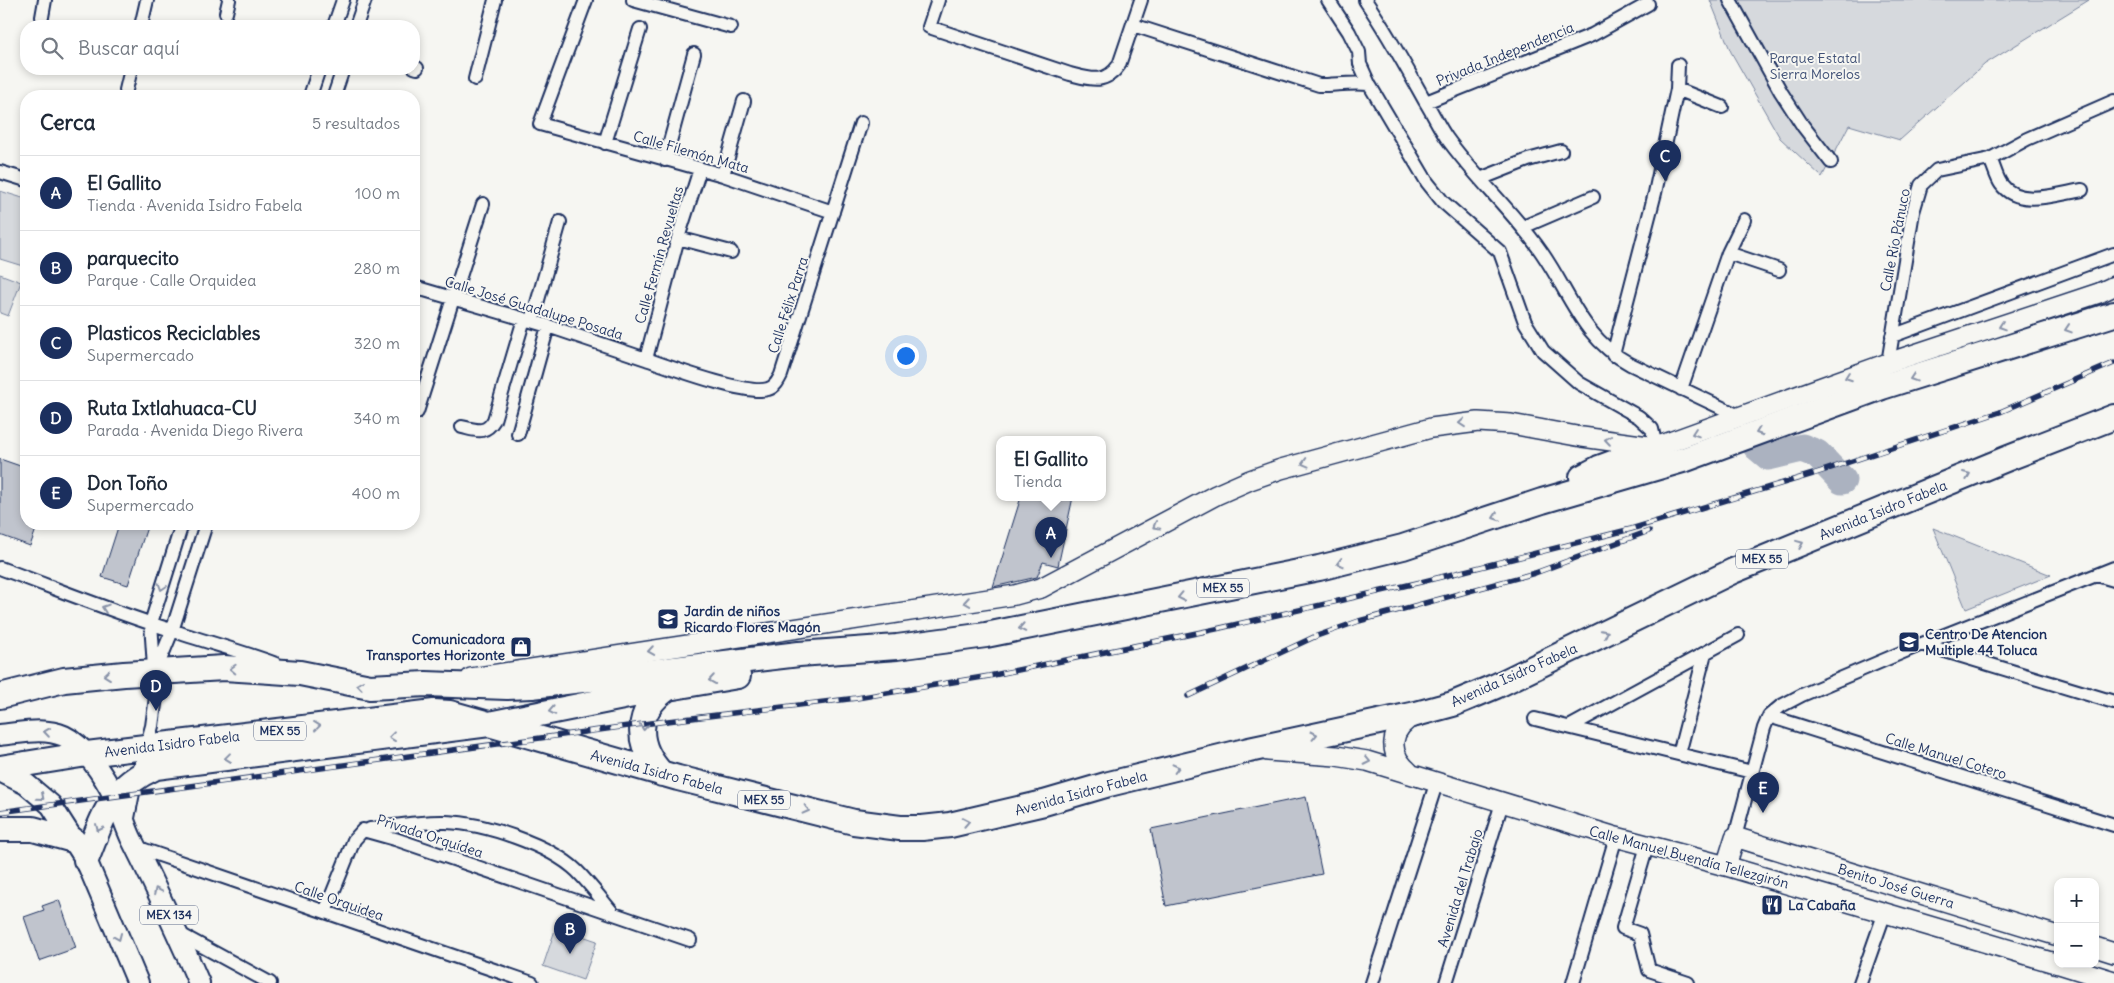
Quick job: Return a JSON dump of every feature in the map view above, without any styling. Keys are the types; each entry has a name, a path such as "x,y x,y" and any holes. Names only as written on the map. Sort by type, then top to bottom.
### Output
{"highway":[{"name":"MEX 55","path":"0,696 64,680 224,668 300,672 344,683 370,687 426,684 532,686 799,654 897,647 986,635 1319,568 1412,544 1542,501 1686,459 1882,388 2114,314"},
{"name":"Avenida Isidro Fabela","path":"0,769 87,754 434,712 450,713 662,774 854,822 893,827 922,828 980,819 1109,784 1453,704 1496,686 1733,571 2006,458 2114,417"},
{"path":"1542,501 1599,468 1656,447"},
{"path":"86,860 114,796 138,776 156,767 489,724 668,688 845,659 897,647"},
{"path":"662,774 646,754 643,732 644,722 651,702 668,688"},
{"path":"0,829 33,829 73,840"}],"main road":[{"name":"MEX 55","path":"426,684 1015,596 1040,588 1178,514 1250,480 1431,428 1478,422 1511,424 1582,437 1656,447 1888,363 2099,293 2114,286"},
{"path":"1408,772 1395,753 1395,736 1397,729 1416,714"},
{"path":"0,735 43,731 52,732 63,735 75,742 87,754"},
{"name":"Calle Manuel Buendía Tellezgirón","path":"1249,750 1336,756 1367,761 1616,837 1726,866 2054,963"},
{"name":"MEX 134","path":"87,754 114,796 126,827 178,934 199,983"},
{"path":"0,769 26,784 50,805 86,860 138,983"},
{"path":"1726,866 1735,836"},
{"name":"Benito José Guerra","path":"1735,836 2054,935"},
{"path":"2099,948 2114,953"},
{"name":"Calle Manuel Buendía Tellezgirón","path":"2071,968 2114,981"}],"street":[{"path":"42,17 45,0"},
{"path":"142,20 146,0"},
{"path":"226,13 229,0"},
{"path":"336,20 343,0"},
{"path":"358,20 365,0"},
{"path":"475,79 495,0"},
{"name":"Calle Filemón Mata","path":"586,0 540,124 723,175 833,212"},
{"path":"633,0 731,27"},
{"path":"938,0 930,27 1070,74 1101,79 1112,75 1119,65 1141,0"},
{"path":"1328,0 1359,52 1360,64 1369,84 1427,182 1443,202 1500,252 1525,322 1544,351 1579,383 1639,417 1652,429 1656,447"},
{"path":"1365,0 1444,135 1523,227 1543,255 1572,306 1592,335 1613,355 1741,416"},
{"path":"1730,0 1780,92 1831,162"},
{"name":"Privada Independencia","path":"1426,102 1592,35 1648,4"},
{"path":"1133,25 1319,85 1335,85 1347,82 1369,84"},
{"path":"605,143 640,29"},
{"path":"665,160 694,54"},
{"path":"1613,355 1656,193 1677,90 1678,65"},
{"path":"126,90 130,75"},
{"path":"312,90 317,75"},
{"path":"336,90 341,75"},
{"path":"1677,90 1722,107"},
{"path":"723,175 744,101"},
{"name":"Calle Río Pánuco","path":"1888,363 1913,212 1921,185 1936,170 1990,158 2027,139 2114,101"},
{"name":"Calle Félix Parra","path":"646,358 666,366 748,389 760,391 771,388 781,375 861,123"},
{"path":"1480,179 1528,160 1561,151"},
{"path":"1990,158 2000,183 2008,192 2022,197 2039,198 2082,190"},
{"name":"Calle Fermín Revueltas","path":"646,358 678,238 700,169"},
{"path":"0,172 20,178"},
{"path":"1523,227 1593,197"},
{"path":"420,405 483,204"},
{"path":"1681,389 1728,253 1744,220"},
{"path":"462,427 484,431 490,427 494,420 560,222"},
{"path":"678,238 731,252"},
{"path":"1728,253 1780,270"},
{"path":"1892,336 2114,254"},
{"name":"Calle José Guadalupe Posada","path":"420,289 548,326 646,358"},
{"path":"518,434 548,326"},
{"path":"126,827 147,747 156,697 151,623 180,530"},
{"path":"155,672 172,631 204,530"},
{"path":"171,560 193,567"},
{"path":"1735,836 1769,716 1781,706 1802,695 1922,644 2114,568"},
{"path":"1,569 172,631 230,647 300,672"},
{"path":"2097,575 2114,580"},
{"path":"1569,727 1738,635"},
{"path":"1922,644 2114,702"},
{"path":"1679,754 1705,653"},
{"name":"Calle Manuel Cotero","path":"1769,716 2114,825"},
{"path":"1535,719 1752,772"},
{"path":"1372,983 1437,781"},
{"name":"Avenida del Trabajo","path":"1446,983 1502,802"},
{"name":"Privada Orquídea","path":"363,830 447,822 485,828 528,842 546,850 577,871 614,914"},
{"path":"326,912 354,840 363,830"},
{"name":"Privada Orquídea","path":"363,830 396,839 690,940"},
{"path":"1573,983 1616,837"},
{"path":"1647,846 1623,928 1640,934 1649,970 1688,983"},
{"name":"Calle Orquidea","path":"136,848 532,983"},
{"path":"1860,983 1884,912"},
{"path":"178,934 270,983"}],"green space":[{"name":"Parque Estatal Sierra Morelos","path":"1710,0 2089,0 1985,64 1900,140 1849,125 1822,177 1780,138 1731,52"},
{"path":"0,191 20,197 20,265 0,259"},
{"path":"0,274 20,282 20,285 8,316 0,313"},
{"path":"1933,528 2051,575 1966,609"},
{"path":"556,927 597,941 583,980 543,966"}],"building":[{"path":"0,459 20,466 20,530 36,530 30,546 0,535"},
{"path":"1020,501 1072,501 1058,566 1043,562 1037,577 993,587"},
{"path":"117,530 146,530 128,585 102,577"},
{"path":"1306,797 1322,874 1166,906 1151,829"},
{"path":"59,900 76,948 39,961 24,917 44,910 42,906"}],"waterway":[{"path":"1757,446 1769,456 1802,448 1817,454 1842,480"}],"railway":[{"path":"0,812 643,724 857,698 989,676 1216,629 1421,582 1631,529 1813,474 2000,412 2114,363"},
{"path":"1188,696 1314,637 1359,621 1535,573 1649,531"}],"place":[{"name":"Plasticos Reciclables","path":"1665,181"},
{"name":"El Gallito","path":"1051,558"},
{"name":"Jardin de niños Ricardo Flores Magón","path":"668,619"},
{"name":"Centro De Atencion Multiple 44 Toluca","path":"1909,642"},
{"name":"Comunicadora Transportes Horizonte","path":"521,647"},
{"name":"Ruta Ixtlahuaca-CU","path":"156,711"},
{"name":"Don Toño","path":"1763,813"},
{"name":"La Cabaña","path":"1772,905"},
{"name":"parquecito","path":"570,954"}]}
